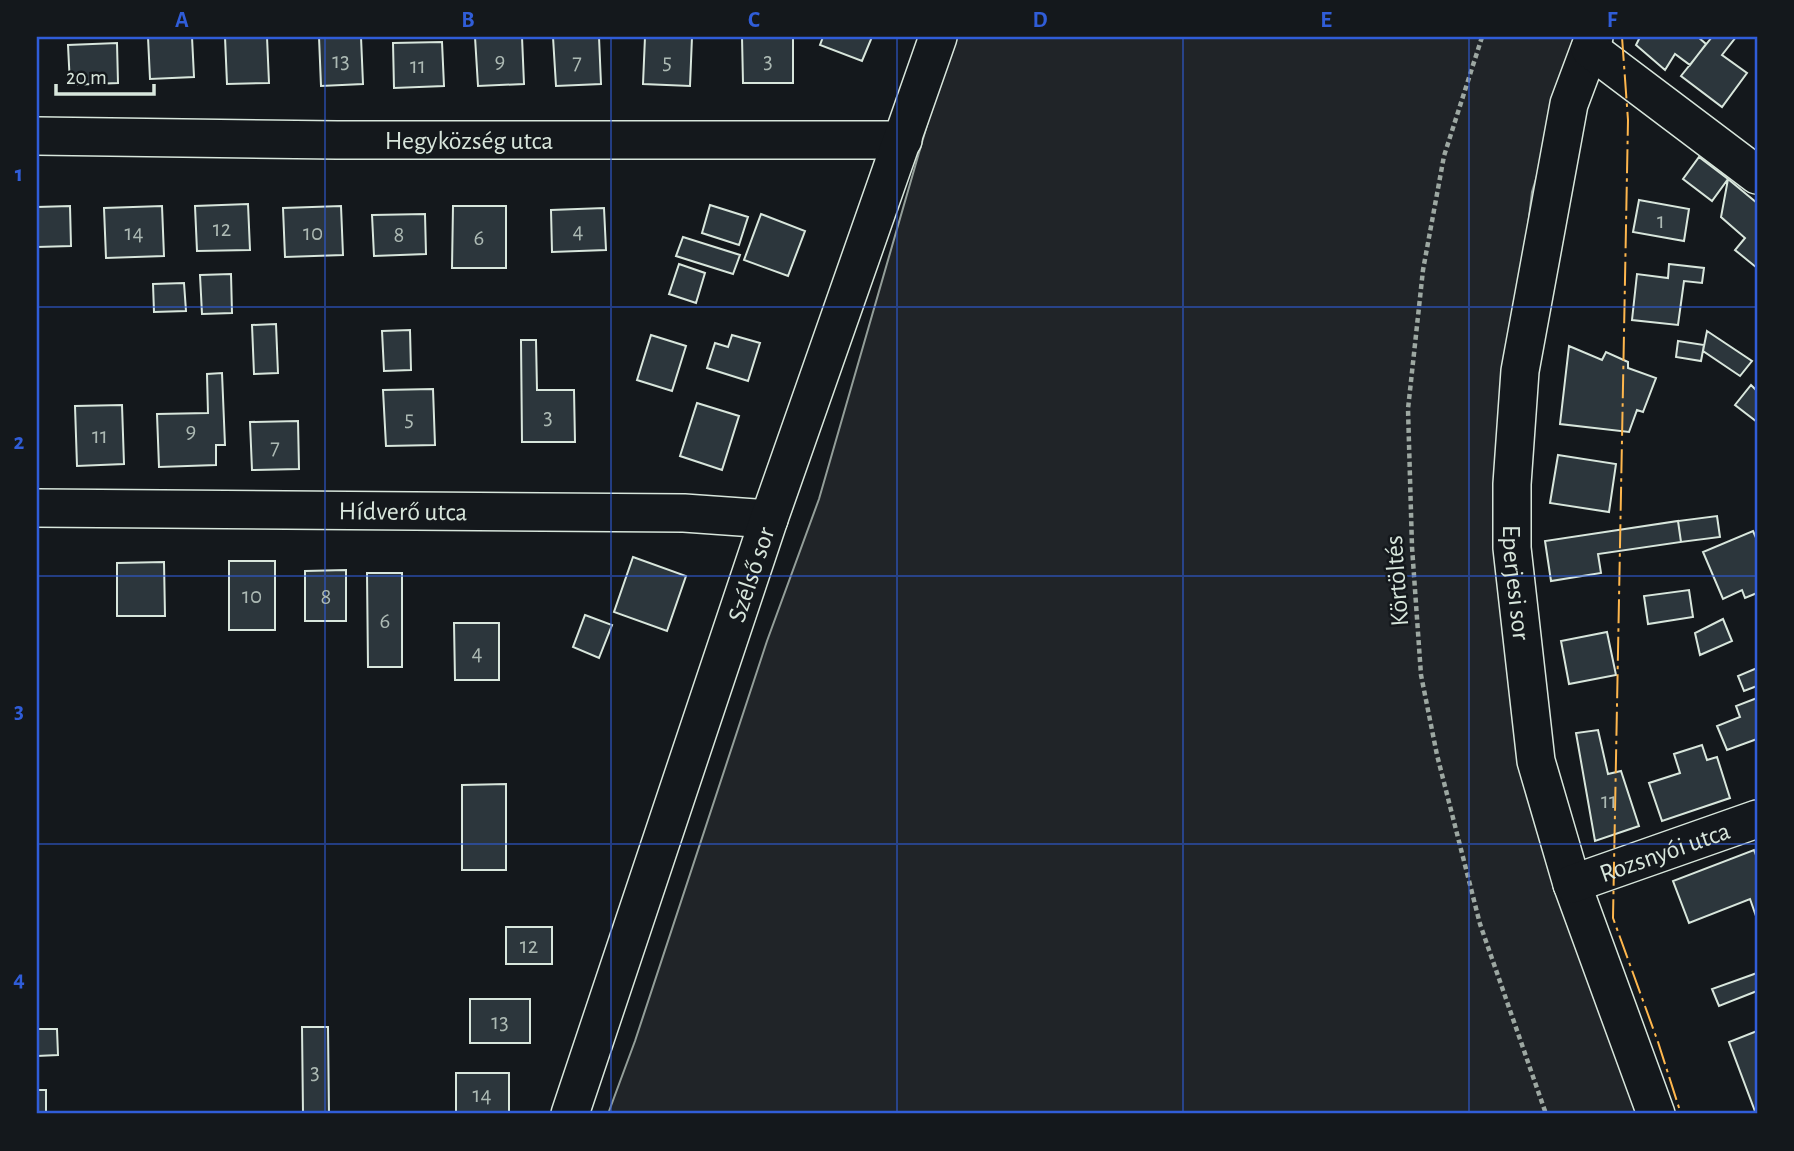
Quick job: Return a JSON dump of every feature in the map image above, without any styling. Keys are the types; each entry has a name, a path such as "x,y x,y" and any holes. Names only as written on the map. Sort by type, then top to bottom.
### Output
{"street":[{"name":"Szélső sor","path":"570,1114 769,519 938,37"},
{"path":"1592,43 1757,175"},
{"name":"Eperjesi sor","path":"1592,43 1569,104 1520,371 1512,484 1512,548 1536,761 1572,884 1656,1114"},
{"name":"Hegyközség utca","path":"37,136 337,140 902,140"},
{"name":"Hídverő utca","path":"37,508 684,513 769,519"},
{"name":"Rozsnyói utca","path":"1572,884 1757,819"}],"path":[{"name":"Körtöltés","path":"1482,37 1444,156 1423,270 1408,409 1412,547 1421,675 1437,755 1480,924 1546,1114"}],"shaded area":[{"path":"955,37 1580,37 1532,192 1497,488 1519,696 1646,1114 608,1114 635,1041 767,641 819,499 938,87"}],"building":[{"path":"148,37 192,37 194,77 150,79"},
{"path":"225,37 267,37 269,83 227,84"},
{"path":"319,37 361,37 363,84 321,86"},
{"path":"475,37 522,37 524,84 478,86"},
{"path":"553,37 599,37 601,84 556,86"},
{"path":"645,37 692,37 690,86 643,84"},
{"path":"742,37 793,37 793,83 743,83"},
{"path":"823,37 872,37 862,61 820,45"},
{"path":"1640,37 1698,37 1706,44 1690,65 1675,54 1665,70 1636,45"},
{"path":"1712,37 1736,37 1722,55 1747,73 1722,107 1681,76"},
{"path":"442,42 444,86 394,88 393,43"},
{"path":"117,43 118,83 70,85 68,45"},
{"path":"1699,157 1728,179 1712,201 1683,179"},
{"path":"1728,179 1757,203 1757,268 1735,250 1745,238 1721,217"},
{"path":"1639,200 1689,209 1684,241 1633,232"},
{"path":"248,204 250,250 197,251 195,206"},
{"path":"710,205 748,217 739,245 702,233"},
{"path":"70,206 71,246 37,247 37,207"},
{"path":"162,206 164,256 106,258 104,208"},
{"path":"341,206 343,255 285,257 283,208"},
{"path":"453,206 506,206 506,268 452,268"},
{"path":"604,208 606,250 552,252 551,210"},
{"path":"425,214 426,254 374,256 372,215"},
{"path":"761,214 805,231 788,276 744,260"},
{"path":"683,237 740,255 733,274 676,256"},
{"path":"679,264 705,273 696,303 669,294"},
{"path":"1669,264 1704,268 1702,283 1684,281 1678,325 1632,320 1637,274 1668,278"},
{"path":"231,274 232,313 202,314 200,275"},
{"path":"184,283 186,311 154,312 153,284"},
{"path":"276,324 278,373 254,374 252,325"},
{"path":"410,330 411,370 384,371 382,331"},
{"path":"1707,331 1752,361 1740,376 1703,351"},
{"path":"651,335 686,346 672,391 637,380"},
{"path":"732,335 760,343 748,381 707,368 715,343 728,347"},
{"path":"521,340 536,340 537,390 574,390 575,442 522,442"},
{"path":"1678,341 1704,345 1701,361 1676,357"},
{"path":"1569,346 1602,360 1606,352 1628,362 1628,368 1656,378 1643,412 1637,410 1629,432 1560,424"},
{"path":"222,373 225,445 216,445 216,465 159,467 157,414 208,413 207,374"},
{"path":"1751,385 1757,391 1757,422 1735,405"},
{"path":"433,389 435,445 386,446 383,390"},
{"path":"697,403 739,416 722,470 680,456"},
{"path":"122,405 124,464 77,466 75,406"},
{"path":"298,421 299,469 252,470 250,422"},
{"path":"1558,455 1616,464 1609,512 1550,503"},
{"path":"1717,516 1720,537 1681,542 1678,521"},
{"path":"1678,521 1681,542 1598,554 1601,573 1551,581 1545,541"},
{"path":"1753,531 1757,540 1757,593 1745,598 1742,590 1723,599 1703,552"},
{"path":"633,557 686,576 667,631 614,612"},
{"path":"229,561 275,561 275,630 229,630"},
{"path":"164,562 165,616 117,616 117,563"},
{"path":"346,570 346,621 305,621 305,571"},
{"path":"367,573 402,573 402,667 368,667"},
{"path":"1689,590 1693,617 1648,624 1644,596"},
{"path":"585,615 612,625 599,658 573,647"},
{"path":"1723,619 1732,641 1700,655 1695,633"},
{"path":"454,623 499,623 499,680 455,680"},
{"path":"1607,632 1616,675 1569,684 1561,641"},
{"path":"1757,668 1757,686 1744,691 1738,676"},
{"path":"1757,698 1757,739 1727,750 1717,726 1740,717 1736,706"},
{"path":"1598,730 1608,774 1621,771 1639,826 1595,841 1576,733"},
{"path":"1702,745 1707,760 1717,757 1730,798 1662,821 1649,783 1680,773 1674,754"},
{"path":"506,784 506,870 462,870 462,785"},
{"path":"1754,850 1757,858 1757,919 1750,899 1689,923 1673,881"},
{"path":"506,927 552,927 552,964 506,964"},
{"path":"1757,973 1757,991 1719,1006 1712,989"},
{"path":"470,999 530,999 530,1043 470,1043"},
{"path":"302,1027 328,1027 329,1114 303,1114"},
{"path":"37,1029 57,1029 58,1055 37,1056"},
{"path":"1757,1031 1757,1114 1756,1114 1729,1042"},
{"path":"456,1073 509,1073 509,1114 456,1114"},
{"path":"37,1090 46,1090 46,1114 37,1114"}],"power":[{"path":"1622,37 1628,120 1613,918 1681,1114"}]}
